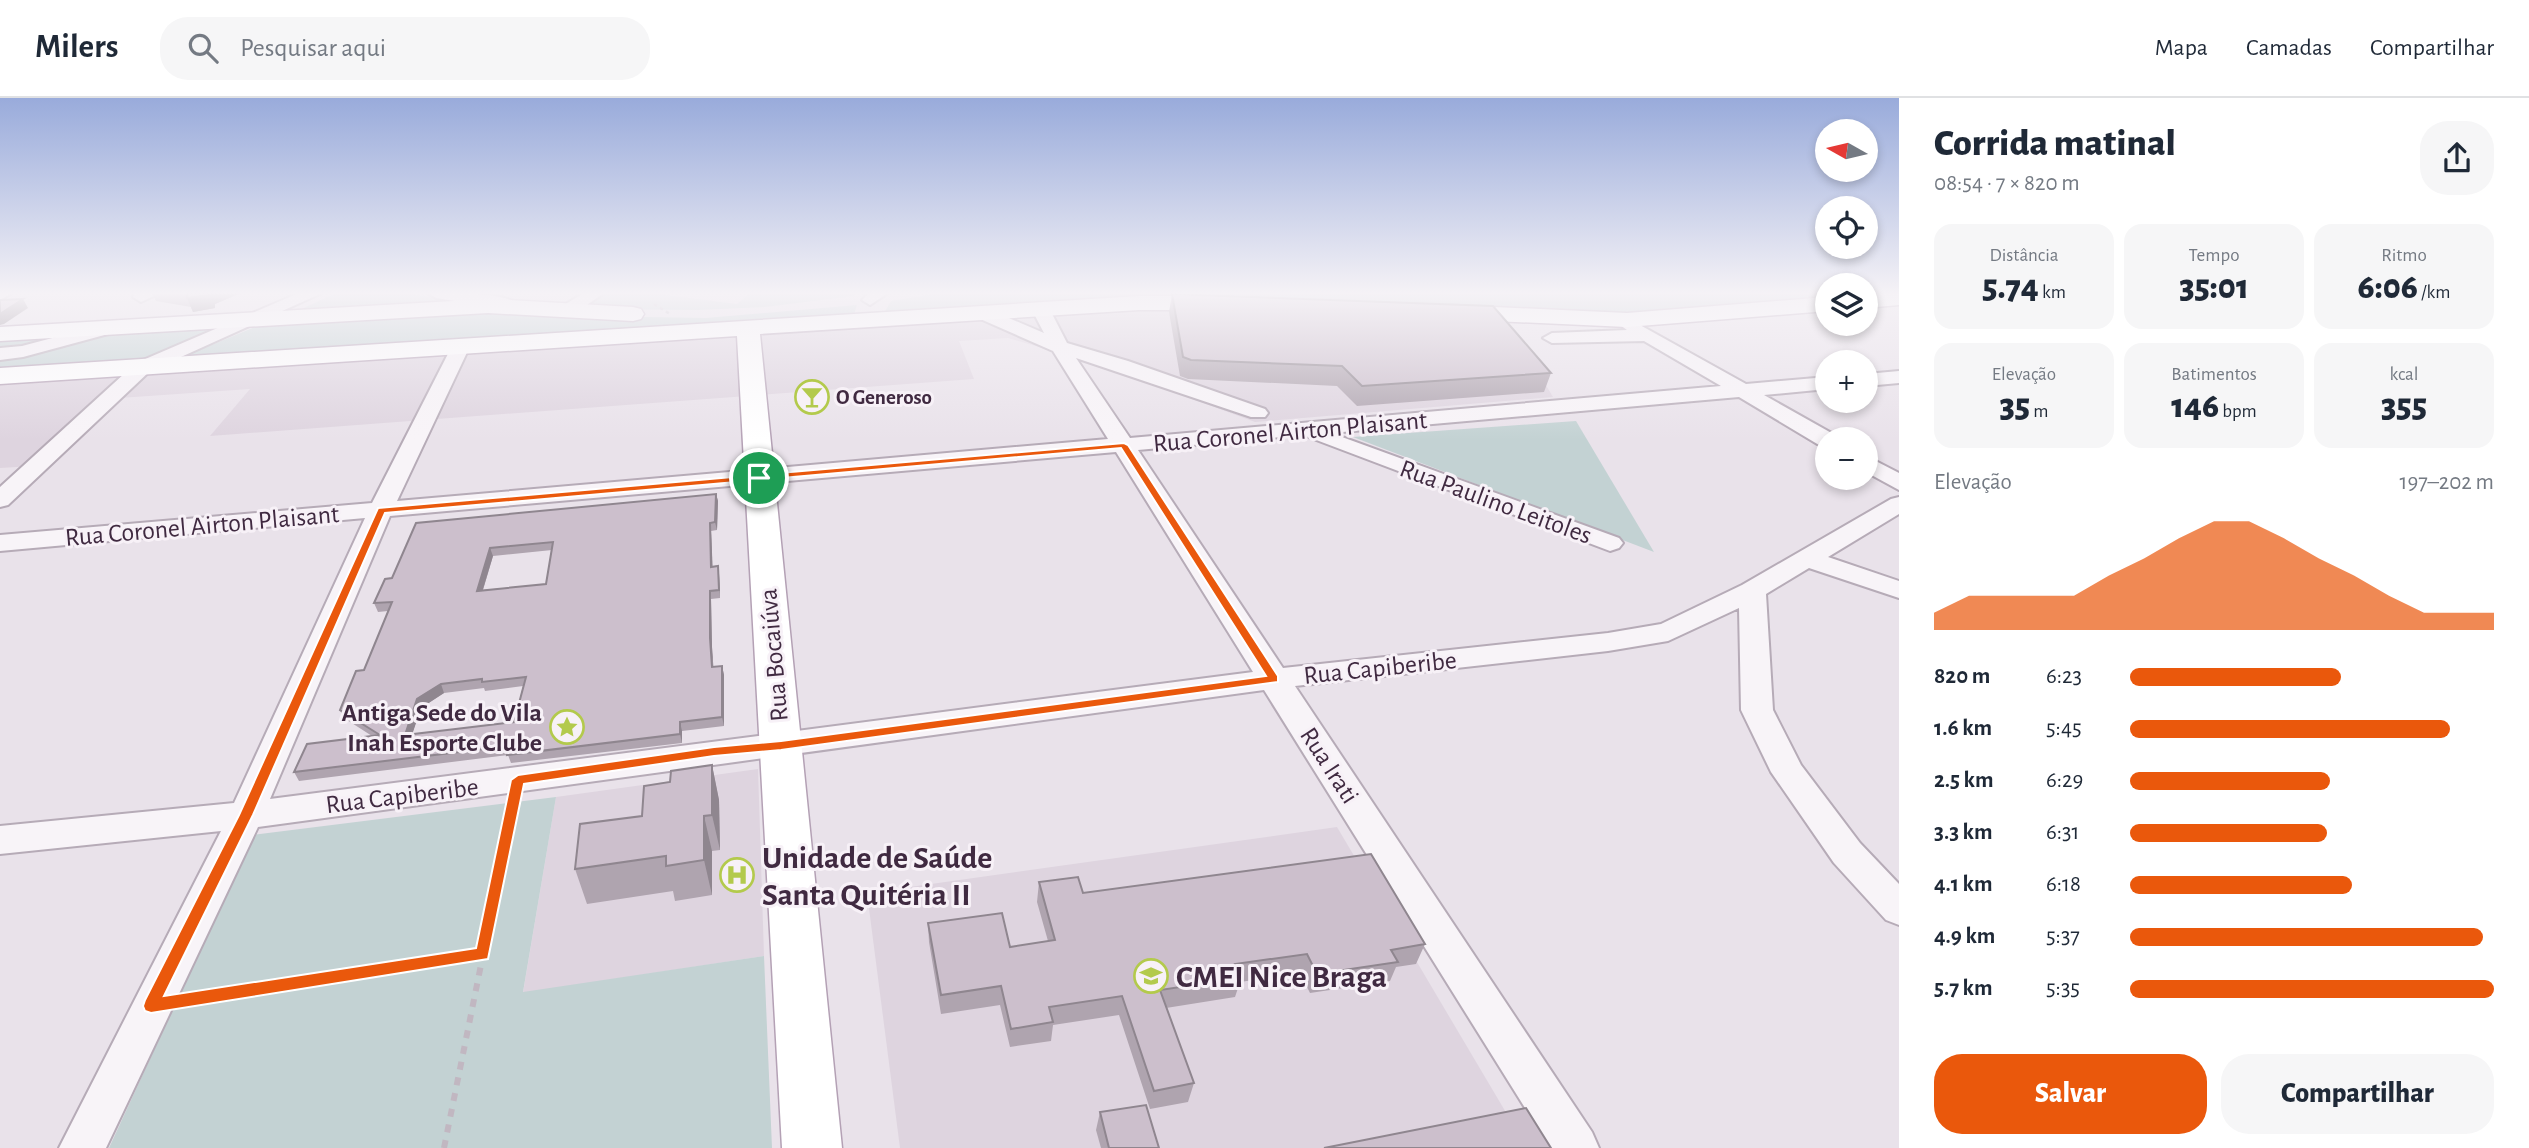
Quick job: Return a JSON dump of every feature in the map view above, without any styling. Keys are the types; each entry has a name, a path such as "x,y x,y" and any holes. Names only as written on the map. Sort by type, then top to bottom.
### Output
{"main road":[{"path":"0,376 501,342"},
{"name":"Rua Bocaiúva","path":"749,342 812,1148"}],"street":[{"path":"0,354 58,342"},
{"path":"0,500 143,368 204,342"},
{"path":"1048,342 1258,413"},
{"name":"Rua Irati","path":"1057,342 1576,1148"},
{"path":"1660,342 1815,433"},
{"path":"82,1148 246,815 381,510 461,346"},
{"path":"1878,379 1899,377"},
{"name":"Rua Coronel Airton Plaisant","path":"0,543 1815,384"},
{"name":"Rua Paulino Leitoles","path":"1303,429 1610,544"},
{"path":"1878,470 1899,482"},
{"name":"Rua Capiberibe","path":"0,840 246,815 518,780 714,751 781,746 1274,679 1608,642 1668,632 1752,591 1899,504"},
{"path":"1808,559 1899,590"},
{"path":"1752,591 1757,710 1788,772 1847,853 1899,909"}],"path":[{"path":"444,1148 518,780"},
{"path":"151,1006 482,954"}],"shaded area":[{"path":"0,342 190,342 137,362 0,371"},
{"path":"219,342 422,342 183,357"},
{"path":"654,342 959,342 974,379 210,436 250,389 105,399 33,466 0,468 0,384"},
{"path":"1022,342 1520,342 1553,397 1255,422 1100,365"},
{"path":"1576,421 1654,552 1353,437"},
{"name":"Unidade de Saúde Santa Quitéria II","path":"758,769 764,956 523,993 556,797"},
{"path":"556,797 523,992 764,956 772,1148 109,1148 253,835"},
{"name":"CMEI Nice Braga","path":"1337,827 1527,1148 900,1148 867,893"}],"building":[{"path":"1180,342 1524,342 1551,373 1362,386 1342,366 1191,360 1183,357"},
{"path":"716,494 715,522 710,523 711,567 718,566 719,590 710,591 710,638 712,667 722,666 722,717 680,722 680,734 507,755 509,746 294,772 307,744 380,735 340,710 356,671 364,670 392,602 374,603 385,579 392,578 416,523","holes":["553,542 546,584 477,591 490,548","526,677 514,722 405,735 417,699 441,684"]},
{"path":"712,765 712,815 704,816 704,860 666,866 666,856 575,869 580,824 642,816 644,786 670,782 671,771"},
{"path":"1371,854 1425,944 1391,950 1398,962 1317,974 1307,954 1235,964 1241,978 1160,990 1194,1083 1154,1091 1122,996 1049,1007 1053,1022 1011,1029 1001,986 941,995 928,923 1002,913 1010,947 1055,940 1039,882 1078,877 1083,893"},
{"path":"1146,1105 1159,1148 1109,1148 1100,1112"},
{"path":"1526,1108 1551,1148 1324,1148"}],"place":[{"name":"O Generoso","path":"812,397"},
{"name":"Antiga Sede do Vila Inah Esporte Clube","path":"567,727"},
{"name":"Unidade de Saúde Santa Quitéria II","path":"737,875"},
{"name":"CMEI Nice Braga","path":"1151,976"}],"route":[{"path":"1124,445 1274,679 781,746 714,751 518,780 482,954 151,1006 246,815 381,510 759,478 1124,445"}]}
